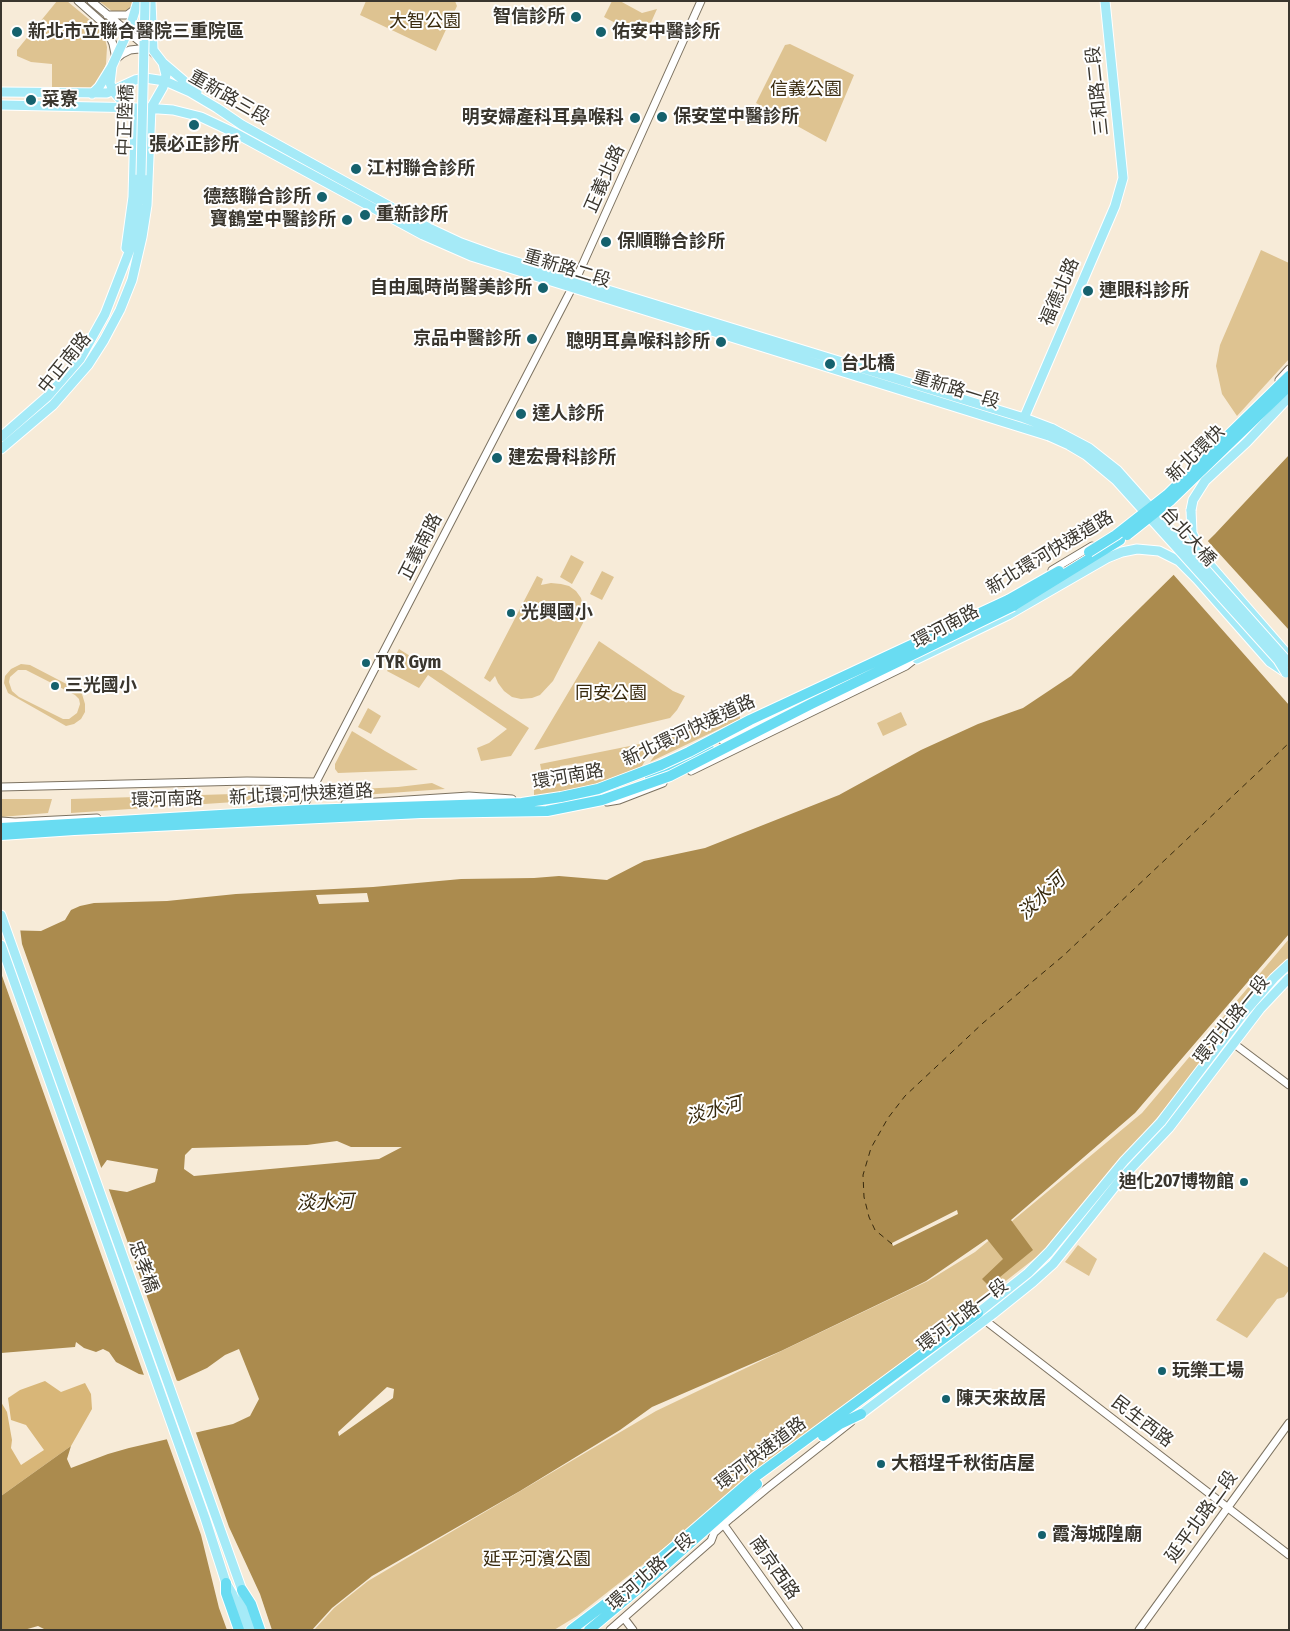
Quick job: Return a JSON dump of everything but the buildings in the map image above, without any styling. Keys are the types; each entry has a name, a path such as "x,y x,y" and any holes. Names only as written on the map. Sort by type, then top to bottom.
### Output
{"highway":[{"name":"新北環河快速道路","path":"1,827 305,810 522,803 598,789 689,752 759,716 929,638 1034,586 1089,552 1148,510 1186,477 1289,376"},
{"name":"新北環快","path":"1120,540 1171,500 1289,386"},
{"name":"新北環河快速道路","path":"1,835 456,812 547,811 602,800 656,782 694,765 811,704 1013,606 1120,540"},
{"path":"456,812 487,808 544,806 607,794 660,774 799,705 902,659 917,658"},
{"path":"1,827 15,822"},
{"name":"環河快速道路","path":"571,1630 656,1563 755,1477 900,1371 981,1316"},
{"name":"環河快速道路","path":"588,1630 637,1590 764,1479 840,1424 861,1414"},
{"path":"588,1630 619,1613 661,1574 708,1534 714,1532"},
{"path":"226,1584 226,1593 238,1630"},
{"path":"242,1590 251,1604 260,1630"},
{"path":"564,1630 588,1617"}],"main road":[{"name":"中正陸橋","path":"134,238 140,175 145,1"},
{"path":"151,1 152,42 156,55 217,108"},
{"name":"三和路二段","path":"1105,1 1122,178"},
{"path":"92,94 99,87 114,63 128,32 137,4"},
{"path":"114,63 110,83 121,100 132,107"},
{"path":"151,108 165,81 166,74 163,63"},
{"name":"重新路三段","path":"1,92 107,93 135,80 145,78 165,81 190,92 367,199"},
{"name":"重新路三段","path":"1,105 132,107 191,114 210,120 367,199"},
{"name":"中正南路","path":"122,271 133,197 135,123 132,107"},
{"name":"中正南路","path":"1,449 53,405 88,365 118,315 132,280 148,205 151,108"},
{"name":"福德北路","path":"1024,418 1115,206 1122,178"},
{"name":"重新路二段","path":"367,199 423,235 479,258 574,284 768,344"},
{"name":"中正南路","path":"132,280 134,238"},
{"name":"中正南路","path":"1,437 48,396 80,359 105,314 134,238"},
{"name":"重新路一段","path":"768,344 1024,418 1051,433"},
{"name":"重新路一段","path":"768,344 1051,433"},
{"path":"1289,397 1247,442 1205,481 1193,500 1190,519 1192,533 1204,558 1289,656"},
{"name":"台北大橋","path":"1051,433 1086,455 1116,480 1288,670"},
{"path":"917,658 1008,615 1107,558 1137,549 1150,550 1170,556 1188,569 1270,662 1288,670"},
{"name":"忠孝橋","path":"1,915 242,1590 245,1608 253,1630"},
{"name":"忠孝橋","path":"1,945 205,1518 226,1584 234,1595 246,1630"},
{"name":"環河北路一段","path":"861,1414 981,1316 1049,1252 1124,1161 1161,1122 1242,1015 1274,978 1289,964"},
{"name":"環河北路一段","path":"981,1316 1033,1282 1053,1264 1120,1180 1169,1128 1260,1009 1289,978"}],"street":[{"path":"78,1 105,25 113,44 114,63"},
{"path":"91,1 156,55"},
{"name":"正義北路","path":"574,284 701,1"},
{"path":"107,15 127,15 137,4"},
{"path":"114,63 122,54 130,50 148,50 156,55"},
{"name":"正義南路","path":"297,820 574,284"},
{"name":"環河南路","path":"1,821 186,815 469,796 530,800 609,786 667,767 894,654 911,645 923,634 941,628 1017,590 1089,548 1135,517 1177,483 1289,369"},
{"name":"環河南路","path":"1,835 410,814 537,815 562,813 619,800 672,780 897,670 925,651 1041,593 1143,527 1172,504 1289,390"},
{"name":"環河南路","path":"1,787 247,781 316,782"},
{"path":"1233,1043 1289,1085"},
{"name":"民生西路","path":"981,1316 1289,1555"},
{"name":"環河北路一段","path":"610,1630 712,1541 714,1532 861,1414"},
{"name":"延平北路二段","path":"1139,1630 1289,1423"},
{"name":"南京西路","path":"724,1525 799,1630"},
{"path":"624,1618 633,1630"}],"green space":[{"path":"57,1 67,1 97,26 105,39 107,47 106,64 91,91 52,89 52,64 31,62 17,56 17,50"},
{"path":"99,1 134,1 131,8 126,12 113,12"},
{"name":"大智公園","path":"366,1 455,1 457,6 436,51 360,15"},
{"path":"612,1 620,1 642,13 657,9 644,38 604,17"},
{"name":"信義公園","path":"790,44 854,75 826,142 756,103 785,45"},
{"path":"1261,250 1289,263 1289,359 1237,416 1222,394 1216,366 1220,345"},
{"path":"571,555 584,562 572,584 560,577"},
{"path":"602,571 614,577 602,600 590,594"},
{"path":"537,576 543,579 541,585 561,584 569,586 576,591 581,598 585,614 583,623 553,681 540,695 521,699 512,697 504,691 495,676 490,682 484,678"},
{"name":"同安公園","path":"599,641 673,691 685,696 677,710 670,718 534,750"},
{"path":"399,649 426,666 434,665 529,728 511,756 481,761 477,748 489,743 507,729 428,675 419,688 387,671"},
{"path":"21,664 30,665 78,690 82,694 85,704 85,712 81,719 74,724 66,726 8,693 4,683 5,676 11,669","holes":["18,670 26,670 75,695 79,699 80,704 77,713 69,719 63,719 19,697 12,691 9,682 10,677"]},
{"path":"368,708 381,716 371,734 358,727"},
{"path":"901,712 907,725 883,736 877,723"},
{"path":"740,713 740,719 650,762 672,732"},
{"path":"352,731 418,770 338,773 335,769 335,764"},
{"path":"645,743 648,756 637,774 554,794 534,796 534,789 555,788 553,779 561,778 562,780 591,775 589,762 560,766 561,774 543,778 540,764"},
{"path":"432,783 445,789 321,798 318,794 322,791 398,787"},
{"path":"298,792 294,798 71,813 71,799"},
{"path":"1,799 52,799 48,813 1,817"},
{"name":"延平河濱公園","path":"1289,939 1289,959 1274,974 1057,1241 577,1616 554,1630 314,1630 334,1608 368,1581 656,1411 928,1281 975,1252 1142,1113"},
{"path":"1078,1245 1097,1259 1089,1276 1065,1262"},
{"path":"1264,1252 1289,1268 1289,1290 1284,1297 1277,1299 1247,1338 1216,1320"}],"shaded area":[{"path":"45,1381 61,1392 85,1383 91,1394 92,1409 71,1446 1,1496 1,1402 7,1412 12,1440 11,1448 21,1465 44,1450 26,1425 11,1420 8,1398 20,1390"}],"water":[{"name":"淡水河","path":"1289,455 1289,934 1135,1113 1011,1220 1033,1250 989,1286 982,1279 1003,1259 987,1239 926,1281 781,1351 652,1407 620,1430 520,1491 372,1576 332,1608 312,1630 46,1630 38,1626 24,1630 1,1630 1,1496 71,1446 67,1459 71,1468 129,1448 233,1424 250,1416 259,1399 239,1349 225,1355 207,1368 179,1381 139,1374 116,1362 109,1352 103,1349 96,1352 84,1348 76,1342 75,1347 1,1353 1,930 41,931 65,920 71,910 94,903 167,901 236,894 373,887 461,879 559,876 607,880 644,861 705,848 839,795 921,750 978,724 1023,708 1071,676 1215,534","holes":["337,1141 351,1147 402,1147 379,1159 194,1176 184,1169 185,1155 192,1148 307,1145","107,1160 158,1169 155,1182 127,1192 88,1186","387,1387 394,1389 393,1398 339,1436 338,1432"]}],"pier":[{"path":"1206,539 1289,630 1289,705 1172,573"},
{"path":"367,893 369,902 319,904 316,895"},
{"path":"1,928 20,928 22,944 102,1170 91,1184 108,1187 178,1384 145,1378 1,973"},
{"path":"957,1210 958,1214 893,1246 892,1243"},
{"path":"195,1430 229,1527 260,1594 272,1630 227,1630 219,1608 201,1535 166,1437"}],"ferry route":[{"path":"892,1244 875,1230 869,1217 864,1197 863,1175 871,1148 888,1118 905,1096 983,1023 1063,956 1289,743"}],"place":[{"name":"智信診所","path":"576,17"},
{"name":"新北市立聯合醫院三重院區","path":"17,32"},
{"name":"佑安中醫診所","path":"601,32"},
{"name":"菜寮","path":"31,100"},
{"name":"保安堂中醫診所","path":"662,117"},
{"name":"明安婦產科耳鼻喉科","path":"635,118"},
{"name":"張必正診所","path":"194,125"},
{"name":"江村聯合診所","path":"356,169"},
{"name":"德慈聯合診所","path":"322,197"},
{"name":"重新診所","path":"365,215"},
{"name":"寶鶴堂中醫診所","path":"347,220"},
{"name":"保順聯合診所","path":"606,242"},
{"name":"自由風時尚醫美診所","path":"543,288"},
{"name":"連眼科診所","path":"1088,291"},
{"name":"京品中醫診所","path":"532,339"},
{"name":"聰明耳鼻喉科診所","path":"721,342"},
{"name":"台北橋","path":"830,364"},
{"name":"達人診所","path":"521,414"},
{"name":"建宏骨科診所","path":"497,458"},
{"name":"光興國小","path":"511,613"},
{"name":"TYR Gym","path":"366,663"},
{"name":"三光國小","path":"55,686"},
{"name":"迪化207博物館","path":"1244,1182"},
{"name":"玩樂工場","path":"1162,1371"},
{"name":"陳天來故居","path":"946,1399"},
{"name":"大稻埕千秋街店屋","path":"881,1464"},
{"name":"霞海城隍廟","path":"1042,1535"}]}
